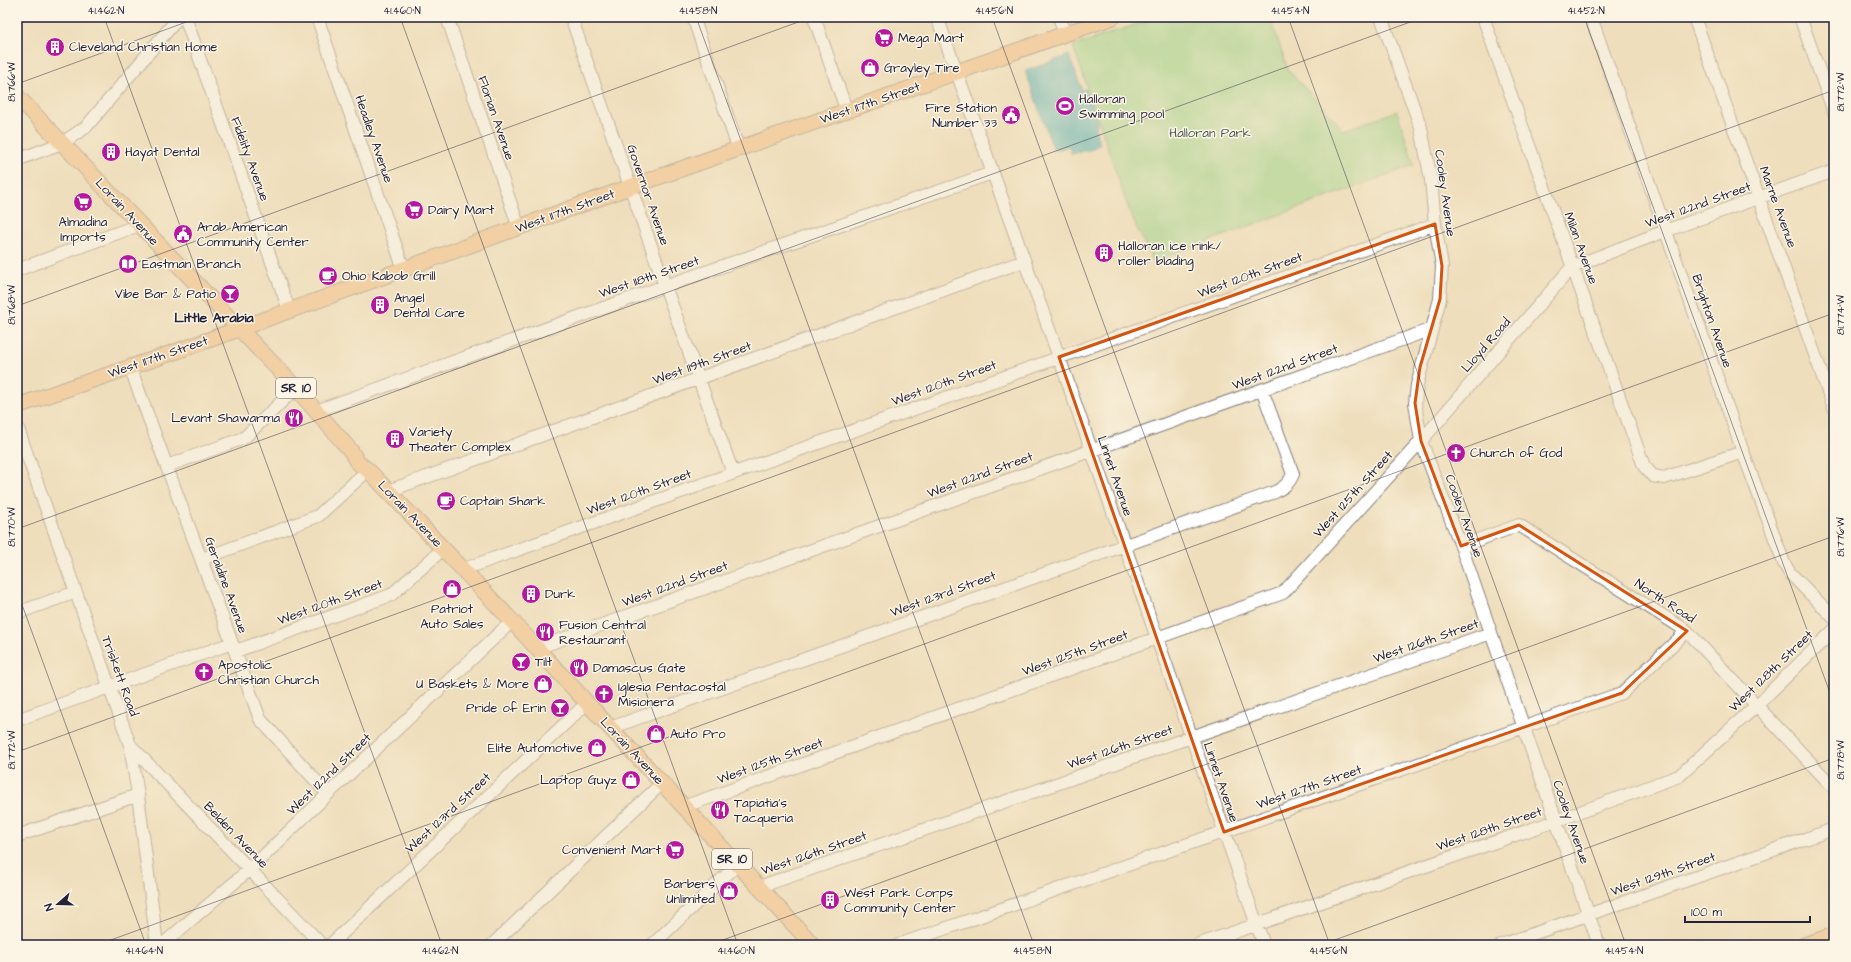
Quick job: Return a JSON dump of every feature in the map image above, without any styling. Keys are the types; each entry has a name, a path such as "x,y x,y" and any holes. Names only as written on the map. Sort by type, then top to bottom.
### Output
{"main road":[{"name":"West 117th Street","path":"17,406 238,329 1113,17"},
{"name":"Lorain Avenue","path":"17,96 296,388 351,451 357,462 368,470 464,569 812,945"},
{"path":"1804,945 1834,935"}],"street":[{"path":"17,160 62,143 86,127 179,17"},
{"name":"Fidelity Avenue","path":"185,17 289,310"},
{"name":"Headley Avenue","path":"317,17 404,270"},
{"name":"Florian Avenue","path":"447,17 518,228"},
{"name":"Governor Avenue","path":"571,17 630,188 733,473"},
{"path":"693,17 739,150"},
{"path":"814,17 846,112"},
{"name":"Linnet Avenue","path":"937,17 1059,357 1264,945"},
{"path":"1059,17 1065,34"},
{"name":"Cooley Avenue","path":"1381,17 1421,128 1431,180 1435,224 1442,266 1440,299 1420,367 1415,403 1421,441 1461,546 1599,945"},
{"name":"Milan Avenue","path":"1483,17 1644,466 1653,476 1664,478 1743,452"},
{"name":"Brighton Avenue","path":"1591,17 1665,232 1784,563 1789,572 1834,618"},
{"name":"Marne Avenue","path":"1694,17 1834,408"},
{"path":"1800,17 1834,112"},
{"name":"West 122nd Street","path":"1572,267 1834,171"},
{"name":"West 118th Street","path":"316,411 665,286 992,173"},
{"path":"17,270 139,224"},
{"name":"West 120th Street","path":"464,569 1435,224"},
{"name":"West 119th Street","path":"388,491 1024,261"},
{"name":"Lloyd Road","path":"1421,441 1572,267"},
{"name":"West 122nd Street","path":"537,648 1432,328"},
{"name":"Geraldine Avenue","path":"130,367 260,719 328,794"},
{"path":"167,466 244,438 296,388"},
{"name":"West 123rd Street","path":"610,728 1275,492 1290,482 1293,474 1262,390"},
{"name":"Triskett Road","path":"17,426 130,745 138,795 157,945"},
{"name":"West 125th Street","path":"683,807 1283,593 1421,441"},
{"path":"202,559 318,516 368,470"},
{"name":"North Road","path":"1461,546 1519,525 1687,631 1834,788"},
{"name":"West 120th Street","path":"17,720 109,687 391,595 443,549"},
{"path":"17,613 76,592"},
{"name":"West 122nd Street","path":"162,945 250,869 512,621"},
{"name":"West 128th Street","path":"1197,945 1556,821 1679,776 1757,705 1834,630"},
{"name":"West 127th Street","path":"898,945 1622,693 1687,631"},
{"name":"West 126th Street","path":"759,887 1491,633"},
{"name":"West 123rd Street","path":"330,945 587,703"},
{"name":"Belden Avenue","path":"130,745 322,945"},
{"path":"492,945 662,783"},
{"path":"17,836 138,795"},
{"name":"West 129th Street","path":"1501,945 1834,829"},
{"path":"652,945 737,865"}],"highlighted area":[{"path":"1435,224 1442,266 1440,299 1420,367 1415,403 1421,441 1461,546 1519,525 1687,631 1622,693 1224,832 1059,357"}],"green space":[{"name":"Halloran Park","path":"1158,17 1270,17 1288,70 1344,130 1397,111 1414,165 1153,262 1130,213 1073,46"}],"water":[{"name":"Halloran Swimming pool","path":"1069,55 1082,90 1086,89 1097,121 1096,132 1100,144 1090,150 1071,154 1069,146 1054,151 1025,71"}],"place":[{"name":"Mega Mart","path":"884,38"},
{"name":"Cleveland Christian Home","path":"55,47"},
{"name":"Grayley Tire","path":"870,68"},
{"name":"Halloran Swimming pool","path":"1065,106"},
{"name":"Fire Station Number 33","path":"1011,115"},
{"name":"Hayat Dental","path":"111,152"},
{"name":"Almadina Imports","path":"83,202"},
{"name":"Dairy Mart","path":"414,210"},
{"name":"Arab American Community Center","path":"183,234"},
{"name":"Halloran ice rink/ roller blading","path":"1104,253"},
{"name":"Eastman Branch","path":"128,264"},
{"name":"Ohio Kabob Grill","path":"328,276"},
{"name":"Vibe Bar & Patio","path":"230,294"},
{"name":"Angel Dental Care","path":"380,305"},
{"name":"Levant Shawarma","path":"294,418"},
{"name":"Variety Theater Complex","path":"395,439"},
{"name":"Church of God","path":"1456,453"},
{"name":"Captain Shark","path":"446,501"},
{"name":"Patriot Auto Sales","path":"452,589"},
{"name":"Durk","path":"531,594"},
{"name":"Fusion Central Restaurant","path":"545,632"},
{"name":"Tilt","path":"521,662"},
{"name":"Damascus Gate","path":"579,668"},
{"name":"Apostolic Christian Church","path":"204,672"},
{"name":"U Baskets & More","path":"543,684"},
{"name":"Iglesia Pentacostal Misionera","path":"604,694"},
{"name":"Pride of Erin","path":"560,708"},
{"name":"Auto Pro","path":"656,734"},
{"name":"Elite Automotive","path":"597,748"},
{"name":"Laptop Guyz","path":"631,780"},
{"name":"Tapiatia's Tacqueria","path":"720,810"},
{"name":"Convenient Mart","path":"675,850"},
{"name":"Barbers Unlimited","path":"729,891"},
{"name":"West Park Corps Community Center","path":"830,900"}],"district":[{"name":"Little Arabia","path":"214,318"}]}
